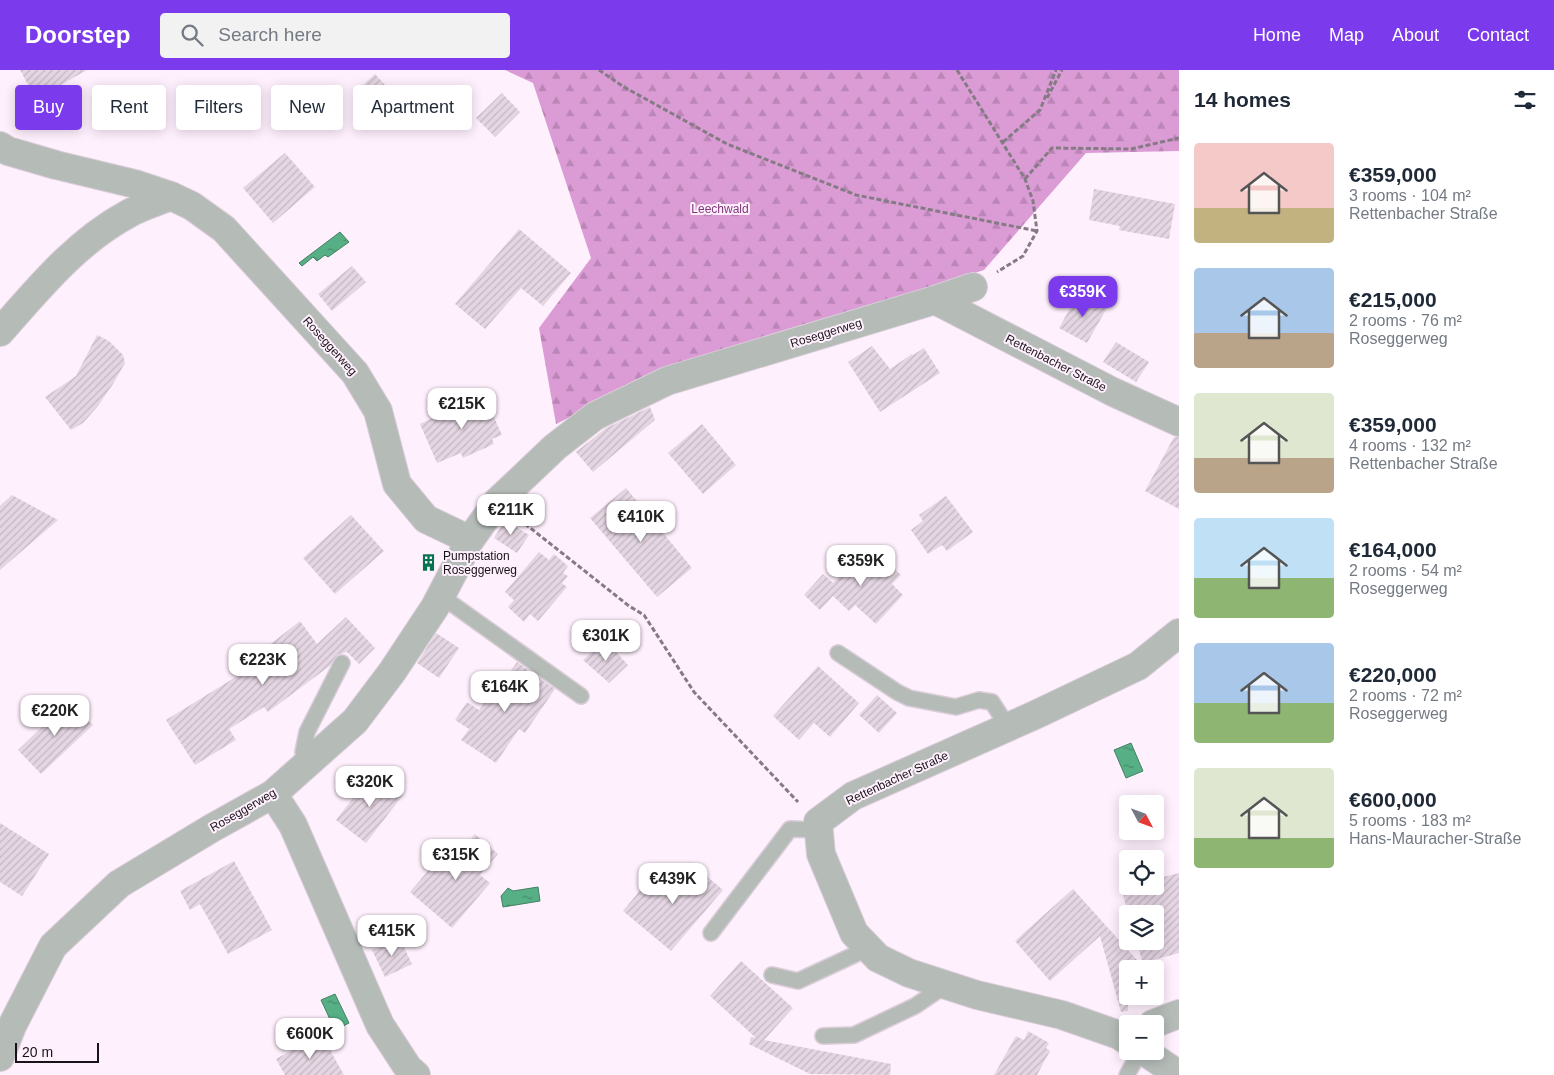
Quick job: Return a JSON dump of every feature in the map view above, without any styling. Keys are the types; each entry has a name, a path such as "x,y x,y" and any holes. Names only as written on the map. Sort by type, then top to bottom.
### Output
{"street":[{"name":"Roseggerweg","path":"0,146 8,151 56,166 134,184 171,196 192,206 224,229 355,373 378,411 398,484 426,519 470,540"},
{"path":"0,332 82,244 129,213 171,196"},
{"name":"Roseggerweg","path":"0,1058 12,1026 53,946 119,884 273,794 355,721 392,672 441,596 470,540 497,502 555,447 595,416 667,381 973,287"},
{"name":"Rettenbacher Straße","path":"935,300 1112,392 1179,422"},
{"name":"Rettenbacher Straße","path":"819,830 818,822 853,796 1008,727 1138,666 1179,633"},
{"path":"273,794 293,826 380,1024 408,1068 416,1075"},
{"path":"819,830 821,854 854,933 878,958 909,973 977,995 1062,1015 1119,1037"},
{"path":"1164,1020 1179,1014"},
{"path":"1158,1060 1179,1075"}],"lane":[{"path":"441,596 581,696"},
{"path":"838,653 890,688 909,698 956,708 979,700 992,702 1008,727"},
{"path":"306,765 303,752 308,732 342,663"},
{"path":"711,933 790,829 819,830"},
{"path":"772,975 798,981 868,948"},
{"path":"823,1036 854,1035 915,1006 946,985"},
{"path":"1127,1075 1129,1060"}],"path":[{"path":"599,70 624,87 727,144 856,195 1037,231"},
{"path":"957,70 1025,179 1034,201 1037,231 1023,256 973,287"},
{"path":"1040,110 1056,70"},
{"path":"1003,142 1040,110 1062,70"},
{"path":"1025,179 1052,148 1131,149 1179,138"},
{"path":"517,518 629,606 644,615 694,692 789,792"}],"green space":[{"name":"Leechwald","path":"505,70 1179,70 1179,151 1086,153 984,270 662,372 556,424 539,328 591,258 533,83"}],"water":[{"path":"340,232 349,242 328,257 325,255 317,261 313,257 302,266 299,263"},
{"path":"1131,743 1143,771 1126,778 1114,750"},
{"path":"538,887 540,901 503,907 501,896 508,888 513,891"},
{"path":"335,994 349,1023 335,1030 321,1000"}],"building":[{"path":"20,70 87,70 61,85 28,85"},
{"path":"375,74 385,85 363,85"},
{"path":"502,93 520,112 495,137 476,118"},
{"path":"285,153 315,187 273,223 243,188"},
{"path":"1094,189 1175,204 1169,239 1119,230 1120,226 1089,220"},
{"path":"519,229 571,273 543,306 521,288 485,329 455,304"},
{"path":"352,266 366,282 332,311 318,294"},
{"path":"1079,292 1107,308 1087,343 1059,328"},
{"path":"97,335 109,341 123,355 125,363 98,406 83,423 71,430 45,397 76,376"},
{"path":"1116,342 1149,362 1136,382 1103,362"},
{"path":"872,346 890,369 924,348 940,373 880,412 848,362"},
{"path":"484,395 502,435 492,439 494,444 463,458 461,453 437,463 420,424"},
{"path":"650,407 655,420 593,472 576,452 606,428"},
{"path":"702,424 736,465 703,494 668,453"},
{"path":"1174,437 1179,437 1179,509 1145,491"},
{"path":"626,488 692,568 657,597 590,518"},
{"path":"12,495 58,520 0,570 0,506"},
{"path":"946,496 973,532 947,551 942,545 928,554 911,530 923,521 919,515"},
{"path":"351,515 384,551 335,594 303,558"},
{"path":"505,520 529,535 517,553 494,538"},
{"path":"869,545 901,575 892,584 903,595 876,624 855,605 849,611 833,596 820,610 804,595 823,574 833,583"},
{"path":"539,552 549,560 554,554 568,566 563,573 568,576 562,583 567,587 538,621 530,614 524,622 508,607 514,600 505,592"},
{"path":"346,617 375,648 359,664 347,652 337,655 331,665 268,712 264,707 229,729 236,740 195,765 166,720 239,675 236,671 300,621 317,644"},
{"path":"436,633 459,648 439,678 417,663"},
{"path":"605,640 628,665 609,683 583,660"},
{"path":"517,662 555,689 525,733 519,729 496,763 461,740 469,729 455,720 467,702 479,710 487,699 490,701"},
{"path":"818,666 859,703 830,737 814,723 799,740 773,716"},
{"path":"877,695 897,713 879,733 859,715"},
{"path":"69,701 93,725 41,774 18,750"},
{"path":"373,772 403,795 366,843 336,820"},
{"path":"0,823 49,854 22,896 0,882"},
{"path":"475,834 498,854 480,875 490,883 452,928 410,892 449,846 459,854"},
{"path":"234,861 272,930 228,954 200,904 190,910 180,891"},
{"path":"690,862 723,890 671,951 623,911 652,876 668,889"},
{"path":"1179,873 1179,953 1154,960 1142,960 1139,950 1164,950 1164,905 1126,905 1123,895 1164,895 1164,877"},
{"path":"1073,889 1119,940 1119,950 1128,950 1137,960 1119,960 1119,1005 1100,936 1050,981 1015,941"},
{"path":"399,937 412,964 385,977 372,950"},
{"path":"741,961 793,1008 764,1040 891,1064 890,1075 810,1074 749,1044 751,1037 756,1038 710,996"},
{"path":"1119,1005 1128,1005 1128,1011 1121,1012"},
{"path":"1028,1031 1049,1043 1046,1048 1050,1051 1037,1075 994,1075 1016,1036 1024,1040"},
{"path":"321,1034 344,1075 285,1075 276,1059"}],"place":[{"name":"Pumpstation Roseggerweg","path":"429,563"}]}
